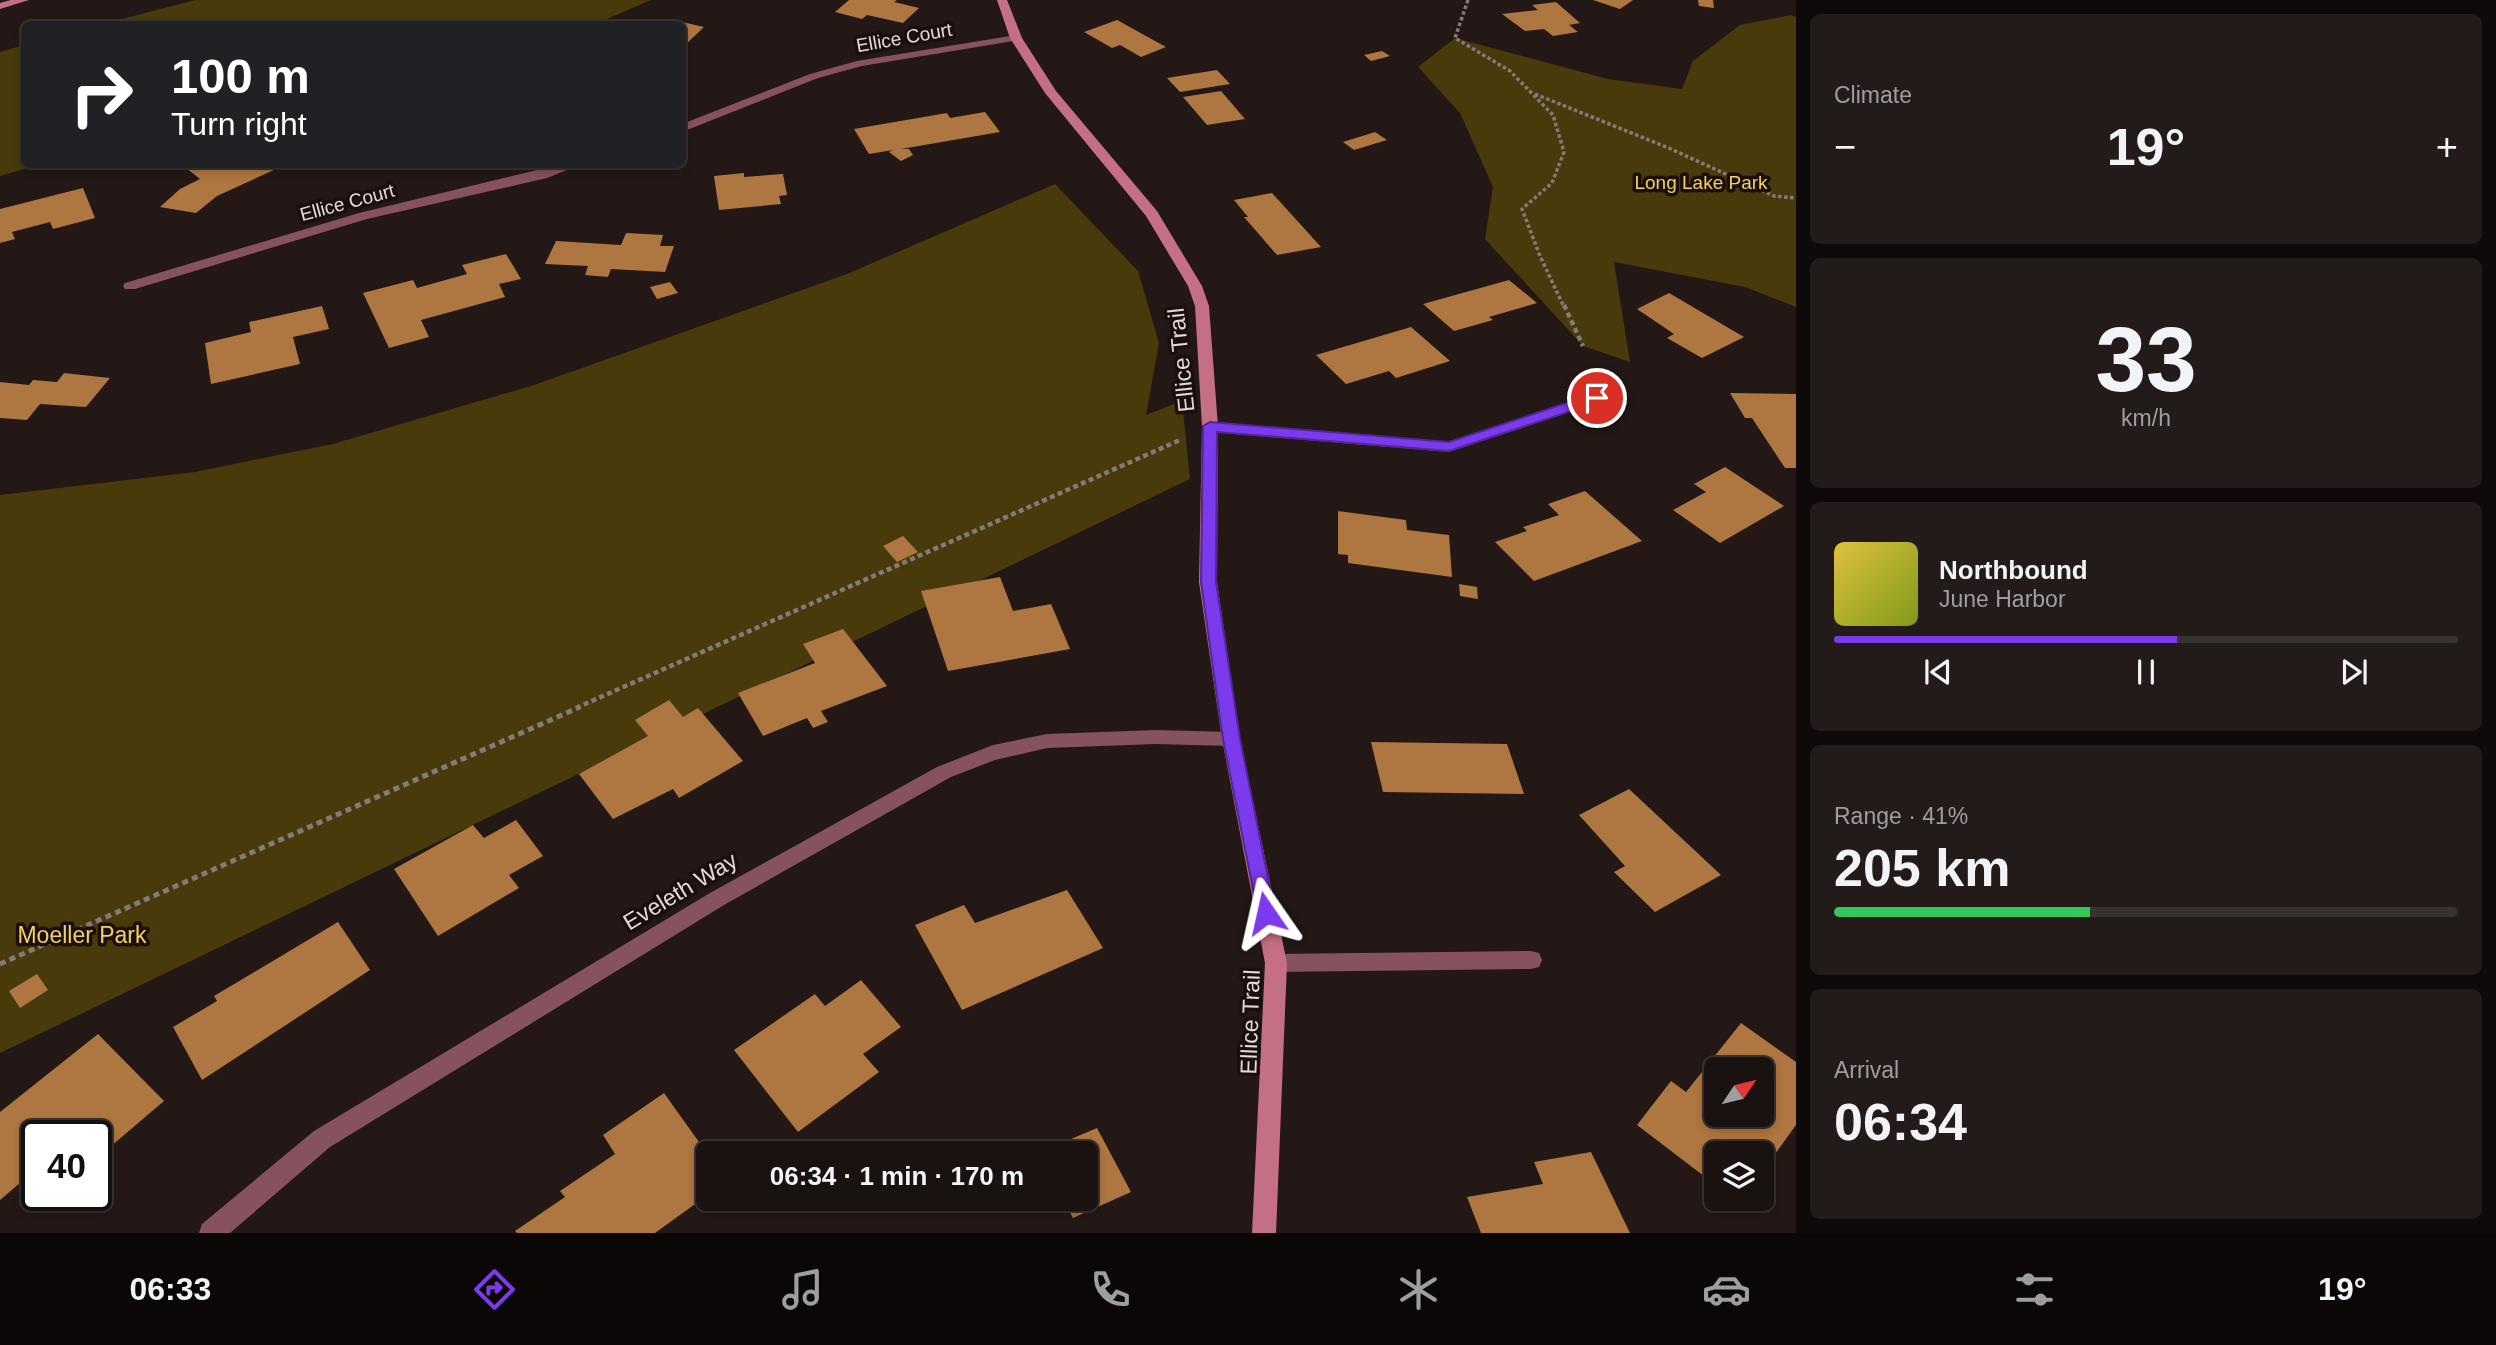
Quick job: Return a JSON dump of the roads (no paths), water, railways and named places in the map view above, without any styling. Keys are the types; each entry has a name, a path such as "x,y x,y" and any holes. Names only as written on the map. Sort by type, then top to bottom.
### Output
{"street":[{"path":"0,6 24,0"},
{"name":"Ellice Trail","path":"1002,0 1016,38 1051,93 1152,214 1195,286 1205,327 1210,426 1208,582 1231,739 1276,962 1264,1233"},
{"name":"Ellice Court","path":"686,126 814,76 861,63 1016,38"},
{"name":"Ellice Court","path":"130,286 364,216 564,168"},
{"path":"1210,426 1449,447 1597,398"},
{"name":"Eveleth Way","path":"211,1233 321,1139 717,899 944,772 993,753 1046,741 1155,737 1231,739"},
{"path":"1276,962 1531,960"}],"park label":[{"name":"Long Lake Park","path":"1701,182"},
{"name":"Moeller Park","path":"82,935"}]}
